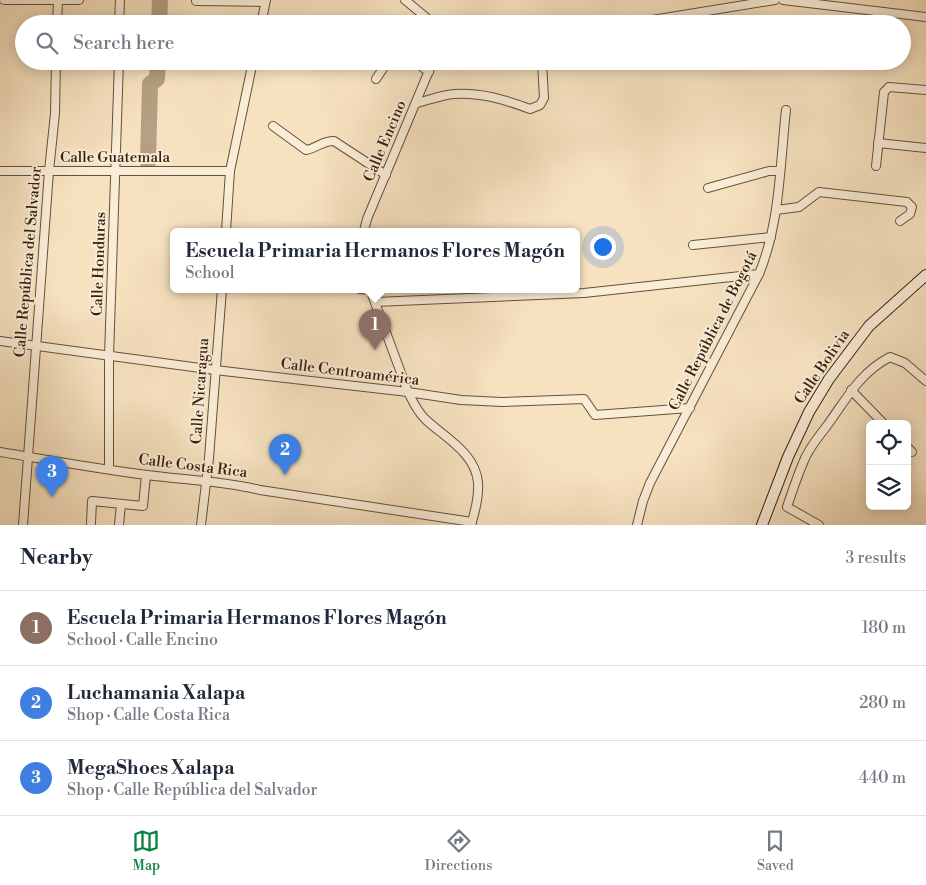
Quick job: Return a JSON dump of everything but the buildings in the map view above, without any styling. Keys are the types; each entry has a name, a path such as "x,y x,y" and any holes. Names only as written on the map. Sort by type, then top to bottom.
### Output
{"main road":[{"name":"Calle Bolivia","path":"762,525 788,456 809,412 828,379 869,326 926,274"}],"street":[{"path":"4,0 79,0"},
{"path":"119,15 120,0"},
{"path":"404,0 423,15"},
{"path":"683,15 775,0"},
{"path":"783,0 909,15"},
{"path":"57,15 58,1"},
{"path":"196,1 265,1 263,15"},
{"path":"911,15 926,17"},
{"name":"Calle República del Salvador","path":"23,525 35,346 55,113 56,70"},
{"name":"Calle Honduras","path":"109,469 109,356 119,70"},
{"path":"226,228 230,171 251,70"},
{"path":"376,79 382,70"},
{"path":"417,103 454,94 480,95 506,100 530,109 540,105 544,98 542,70"},
{"name":"Calle Encino","path":"365,228 429,72"},
{"path":"876,166 884,92 889,87 926,90"},
{"name":"Calle República de Bogotá","path":"637,525 650,483 760,274 771,237 776,210 786,110"},
{"path":"273,126 306,150 313,149 326,141 334,141 386,175"},
{"path":"878,144 926,148"},
{"name":"Calle Guatemala","path":"0,171 230,171"},
{"path":"708,188 769,171 780,171"},
{"path":"776,210 799,207 819,192 907,202 912,207 910,214 900,221"},
{"path":"693,245 771,237"},
{"path":"375,302 584,293 760,274"},
{"name":"Calle Nicaragua","path":"201,525 222,293"},
{"path":"372,293 408,392 416,408 424,418 463,452 475,470 478,483 476,511 471,524"},
{"name":"Calle Centroamérica","path":"0,342 461,400 502,402 584,399 595,415 690,408"},
{"path":"819,525 787,506 803,462 813,442 826,427 851,390 876,364 890,357 905,363 926,381"},
{"path":"851,390 880,420"},
{"name":"Calle Costa Rica","path":"0,452 146,475 206,480 471,524"},
{"path":"788,456 803,462"},
{"path":"90,524 92,501 143,506 146,475"},
{"path":"119,525 121,504"}],"waterway":[{"path":"159,15 160,0"},
{"path":"148,162 150,84 157,79 158,70"}],"place":[{"name":"Escuela Primaria Hermanos Flores Magón","path":"375,350"},
{"name":"Luchamania Xalapa","path":"285,475"},
{"name":"MegaShoes Xalapa","path":"52,497"}]}
